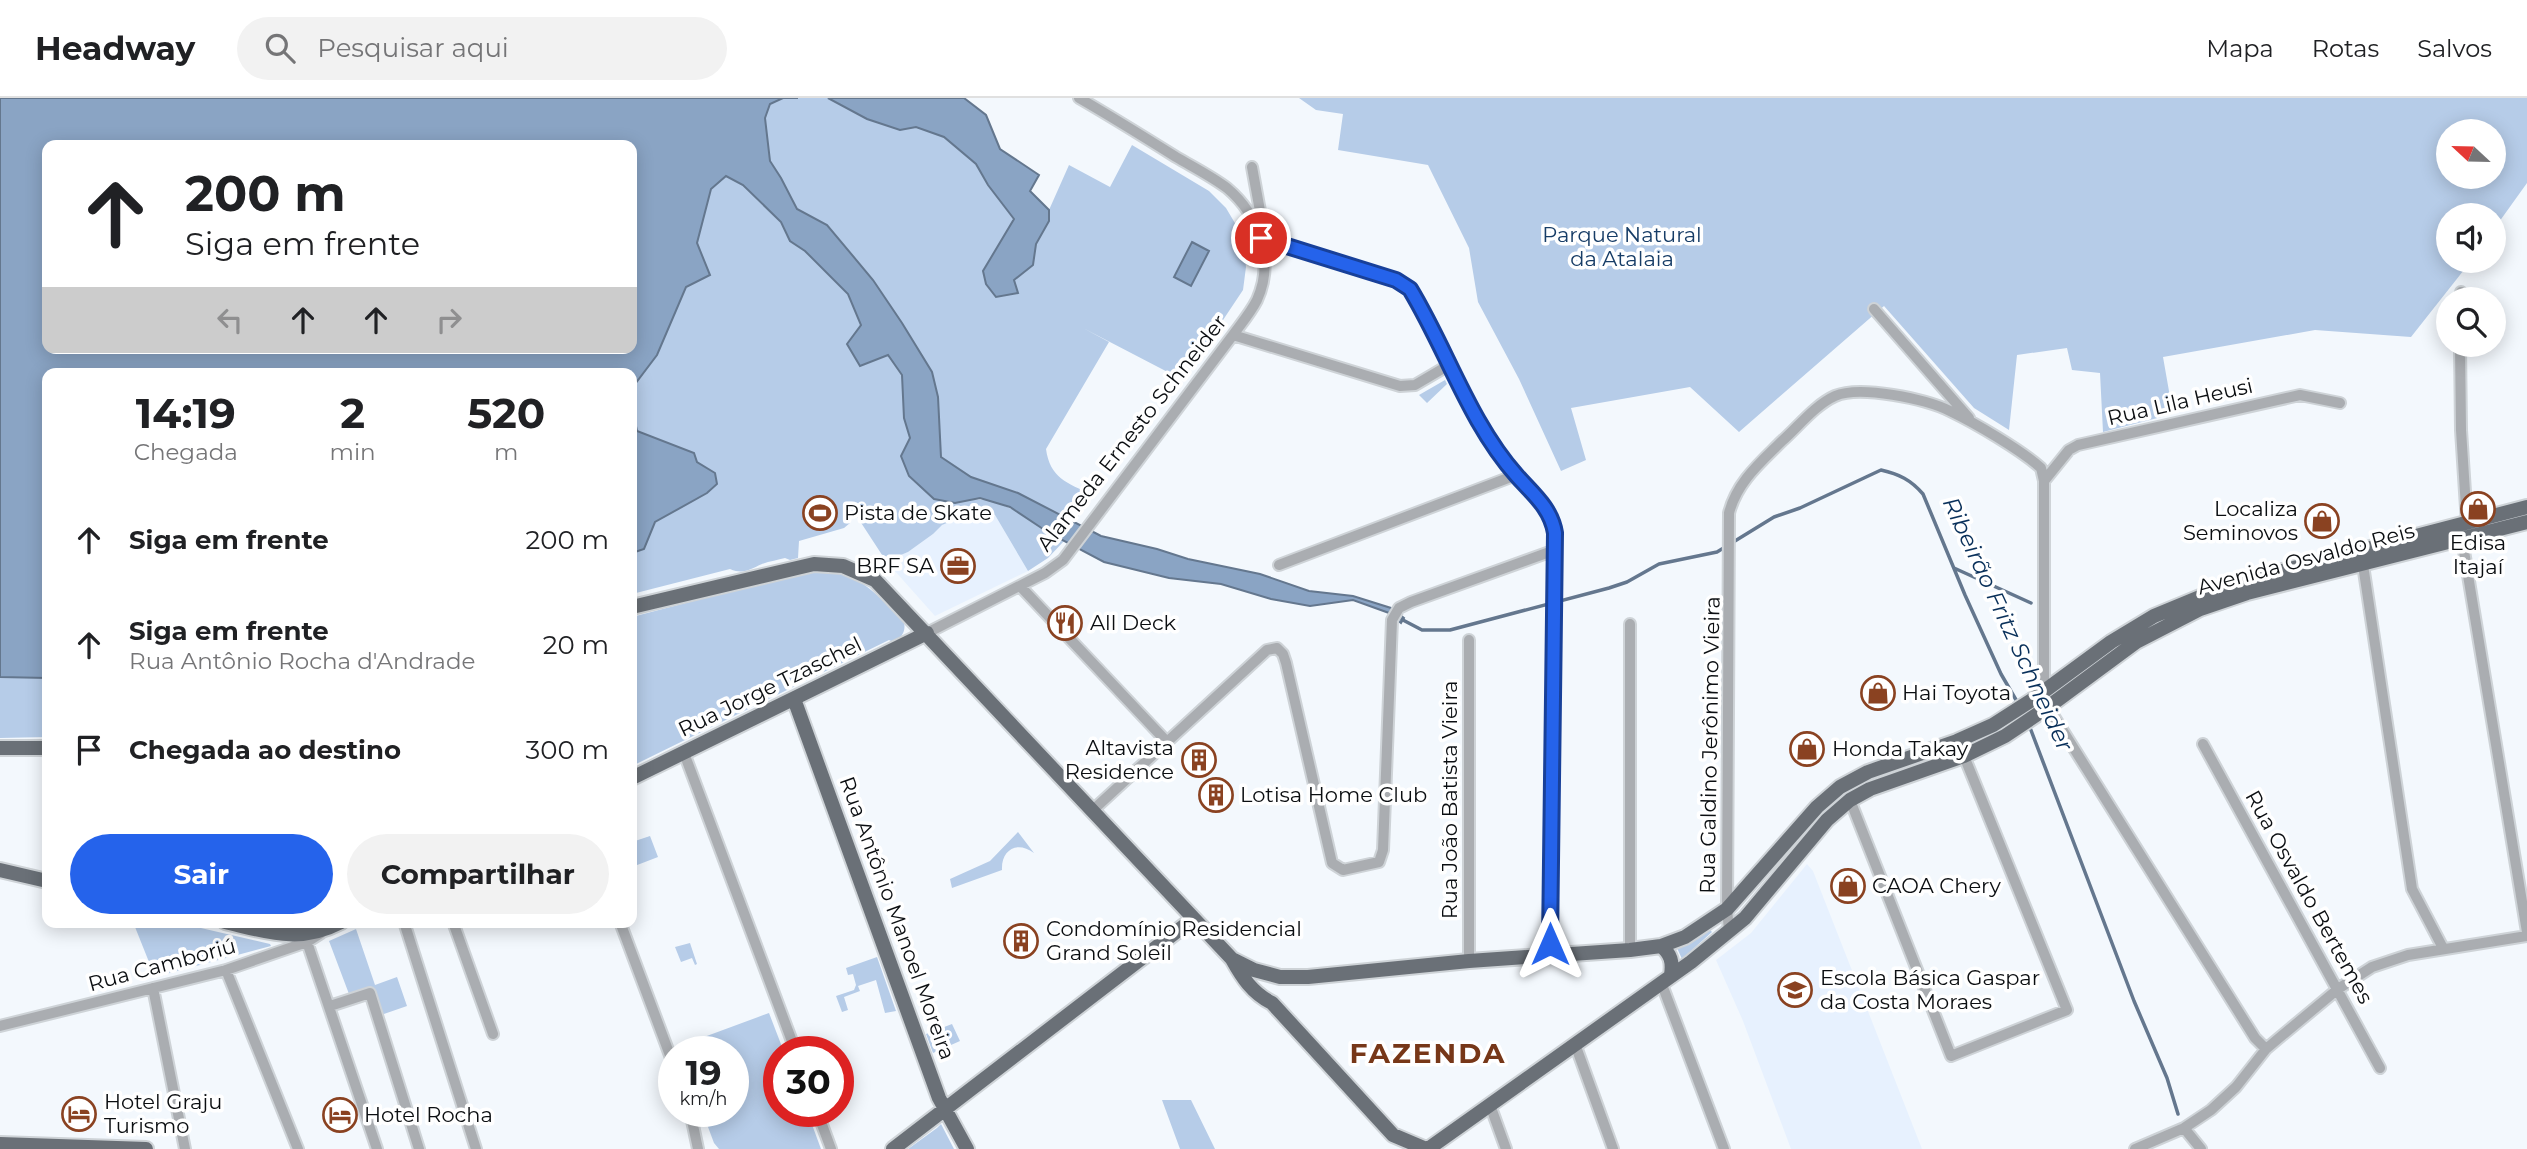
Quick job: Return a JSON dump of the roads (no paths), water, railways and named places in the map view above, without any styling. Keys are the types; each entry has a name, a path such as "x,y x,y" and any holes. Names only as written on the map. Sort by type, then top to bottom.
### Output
{"main road":[{"name":"Avenida Osvaldo Reis","path":"1232,959 1254,970 1280,977 1308,977 1661,946 1685,937 1727,909 1817,807 1840,787 1868,772 1957,741 2011,714 2111,642 2154,616 2201,595 2264,576 2527,508"},
{"name":"Avenida Osvaldo Reis","path":"1427,1149 1691,962 1745,918 1827,820 1850,800 1870,789 1964,756 2017,728 2136,642 2191,613 2247,593 2527,522"},
{"path":"637,606 799,567 827,564 858,570 875,580 1232,959 1244,980 1261,998 1272,1003 1395,1142 1427,1149"},
{"name":"Rua Jorge Tzaschel","path":"637,776 927,633"},
{"name":"Rua Antônio Manoel Moreira","path":"794,699 944,1108 967,1149"},
{"path":"0,748 42,748"},
{"path":"0,870 42,880"},
{"path":"893,1149 1194,919"},
{"path":"256,928 284,936 321,928"},
{"path":"1661,946 1668,951 1671,958 1666,978"},
{"path":"1272,1003 1269,992 1280,977"},
{"path":"0,1144 146,1149"}],"street":[{"path":"1079,98 1226,188 1246,208 1259,233 1404,283 1413,294 1488,436 1516,475 1549,513 1555,533 1551,954"},
{"name":"Alameda Ernesto Schneider","path":"927,633 1054,567 1072,550 1233,335 1256,301 1265,263 1252,167"},
{"path":"1874,309 1975,425 2037,465 2043,472 2044,691"},
{"path":"1233,335 1400,386 1415,385 1449,365"},
{"path":"2460,357 2461,430 2467,523"},
{"name":"Rua Galdino Jerônimo Vieira","path":"1729,930 1730,513 1733,498 1757,465 1835,396 1850,392 1890,395 1940,407 1975,425"},
{"name":"Rua Lila Heusi","path":"2045,481 2069,450 2078,445 2300,395 2340,403"},
{"path":"1279,565 1516,475"},
{"path":"2135,1149 2184,1128 2225,1099 2266,1049 2338,989 2385,961 2527,934 2462,539"},
{"path":"1093,810 1267,650 1277,648 1286,663 1332,863 1343,870 1379,862 1392,620 1399,608 1411,602 1555,550"},
{"path":"2363,565 2412,889 2443,948"},
{"path":"1020,586 1167,742"},
{"path":"1630,624 1630,950"},
{"name":"Rua João Batista Vieira","path":"1469,640 1469,961"},
{"path":"2044,710 2255,1038 2266,1049"},
{"name":"Rua Osvaldo Bertemes","path":"2203,744 2380,1068"},
{"path":"684,753 790,1036"},
{"path":"1850,800 1951,1056 2067,1010 1964,756"},
{"name":"Rua Camboriú","path":"0,1026 226,970 307,942 330,928"},
{"path":"406,928 476,1149"},
{"path":"455,928 493,1034"},
{"path":"622,928 663,1036"},
{"path":"307,942 377,1149"},
{"path":"226,970 298,1149"},
{"path":"1666,978 1724,1149"},
{"path":"153,988 185,1149"},
{"path":"330,1006 370,993 419,1149"},
{"path":"1575,1044 1613,1149"},
{"path":"1490,1105 1506,1149"},
{"path":"693,1127 698,1149"},
{"path":"823,1127 831,1149"},
{"path":"2184,1128 2201,1149"}],"waterway":[{"name":"Ribeirão Fritz Schneider","path":"1401,619 1422,630 1450,630 1609,588 1627,582 1659,564 1717,552 1774,517 1800,508 1881,470 1904,478 1923,494 1965,595 2001,674 2019,705"},
{"path":"1954,568 2031,603"},
{"name":"Ribeirão Fritz Schneider","path":"2029,725 2134,1001 2167,1078 2178,1114"}],"place":[{"name":"Edisa Itajaí","path":"2478,509"},
{"name":"Pista de Skate","path":"820,513"},
{"name":"Localiza Seminovos","path":"2322,521"},
{"name":"BRF SA","path":"958,566"},
{"name":"All Deck","path":"1065,623"},
{"name":"Hai Toyota","path":"1878,693"},
{"name":"Honda Takay","path":"1807,749"},
{"name":"Altavista Residence","path":"1199,760"},
{"name":"Lotisa Home Club","path":"1216,795"},
{"name":"CAOA Chery","path":"1848,886"},
{"name":"Condomínio Residencial Grand Soleil","path":"1021,941"},
{"name":"Escola Básica Gaspar da Costa Moraes","path":"1795,990"},
{"name":"Hotel Graju Turismo","path":"79,1114"},
{"name":"Hotel Rocha","path":"340,1115"}],"district":[{"name":"FAZENDA","path":"1428,1053"}],"park label":[{"name":"Parque Natural da Atalaia","path":"1622,247"}]}
